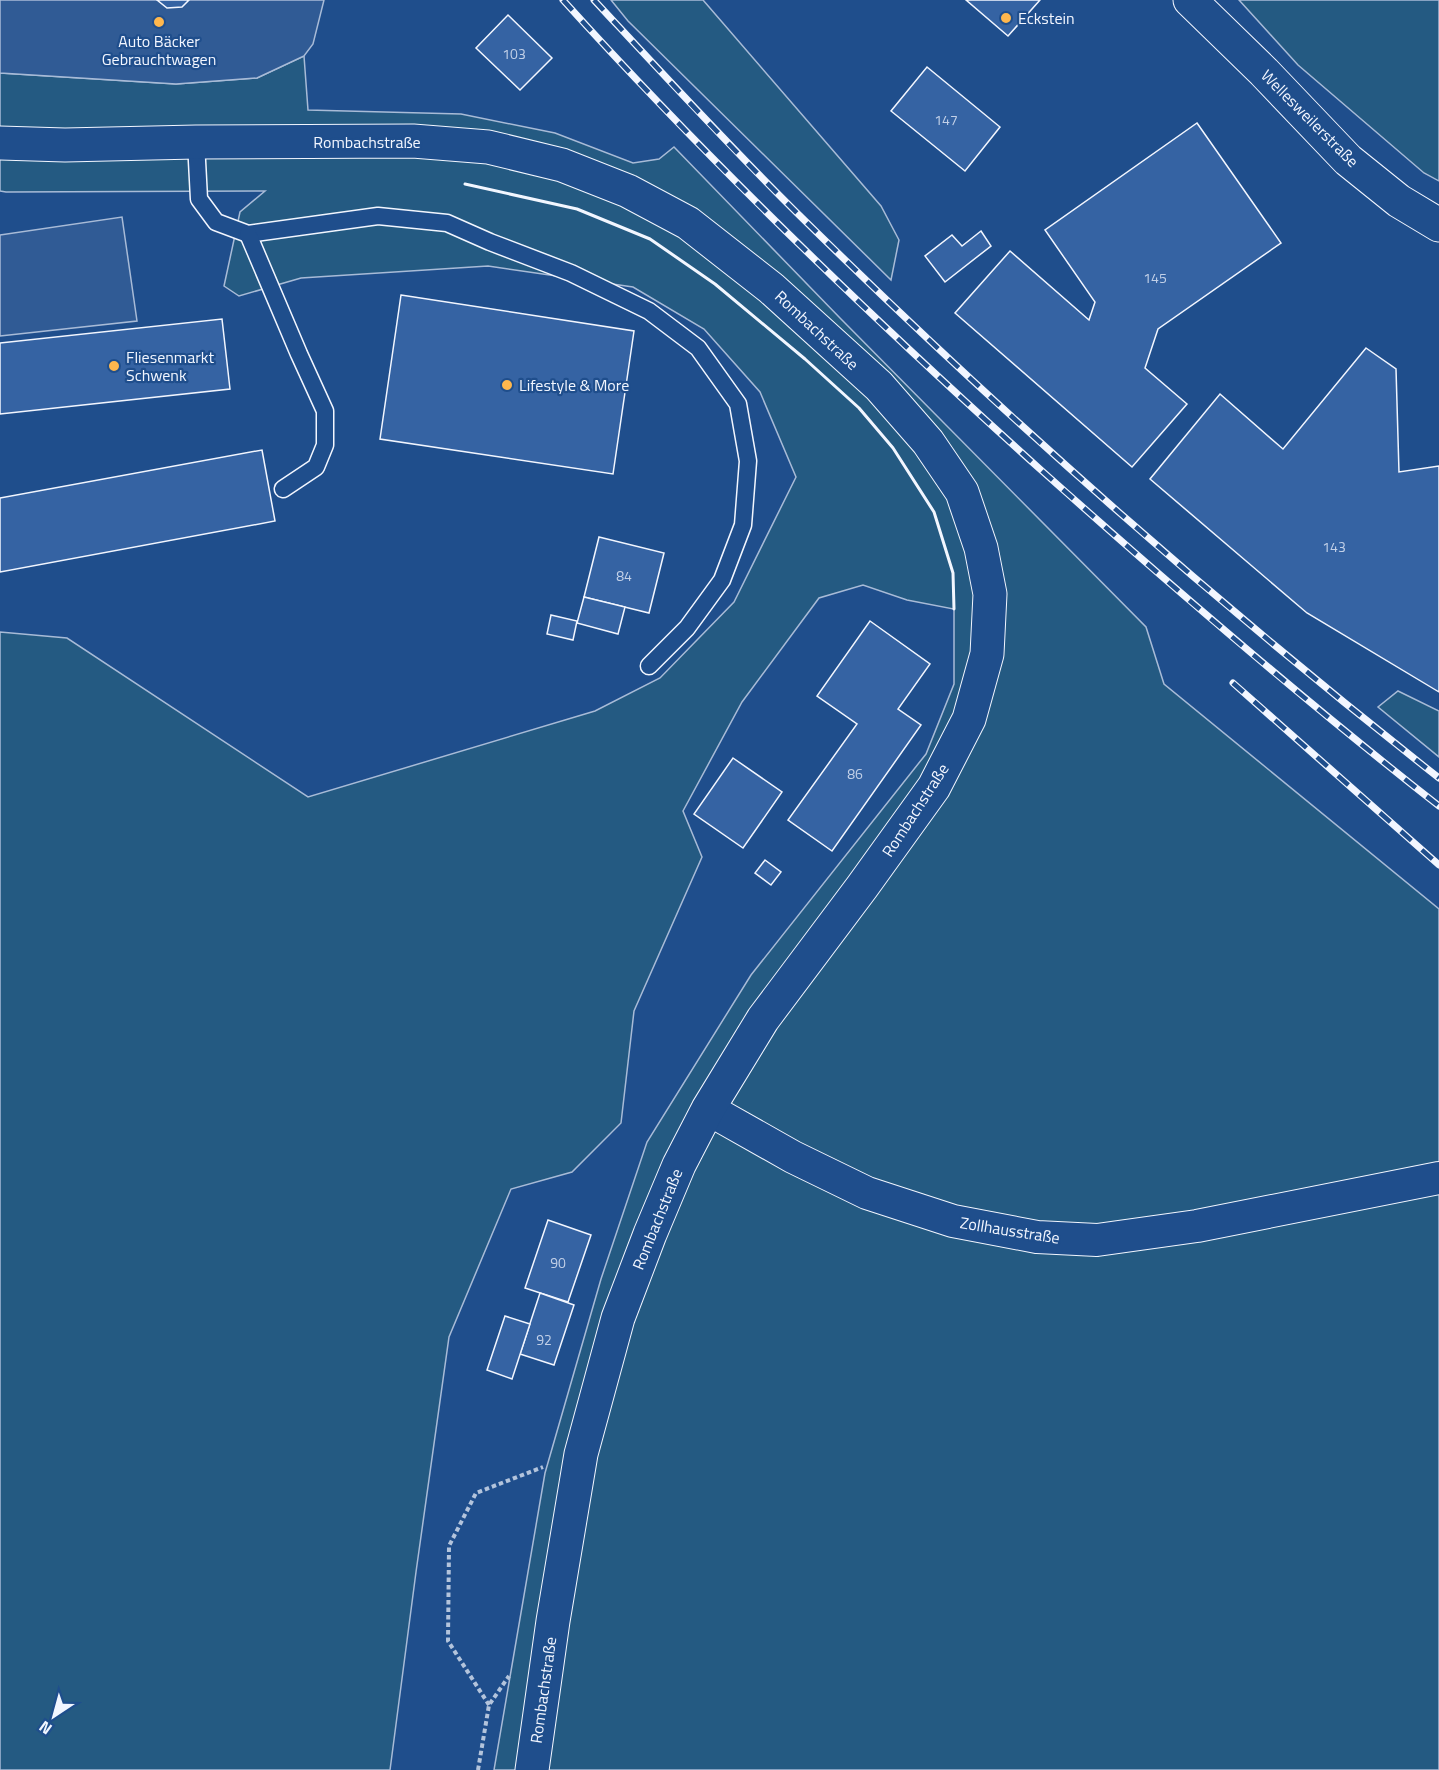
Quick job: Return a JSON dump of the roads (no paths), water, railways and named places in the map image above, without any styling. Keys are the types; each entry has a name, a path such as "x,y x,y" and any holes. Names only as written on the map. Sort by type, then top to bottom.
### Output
{"main road":[{"name":"Wellesweilerstraße","path":"1190,0 1264,72 1348,160 1399,201 1439,225"},
{"name":"Rombachstraße","path":"0,143 65,145 413,141 488,147 562,165 628,191 688,223 771,288 879,386 928,442 962,492 981,548 990,594 987,654 969,719 934,787 763,1019 708,1108 678,1165 618,1318 581,1454 553,1622 532,1770"}],"street":[{"name":"Zollhausstraße","path":"708,1108 793,1157 867,1192 952,1221 1037,1237 1097,1240 1197,1227 1439,1178"}],"lane":[{"path":"196,142 199,199 216,222 248,234 378,216 447,223 571,273 639,306 698,348 738,404 748,461 743,525 722,580 687,628 649,666"},
{"path":"248,234 325,411 325,445 316,467 283,489"}],"railway":[{"path":"563,0 736,182 979,414 1237,641 1439,806"},
{"path":"594,0 771,187 951,361 1191,575 1439,778"},
{"path":"1233,683 1439,865"}],"place":[{"name":"Eckstein","path":"1006,18"},
{"name":"Auto Bäcker Gebrauchtwagen","path":"159,22"},
{"name":"Fliesenmarkt Schwenk","path":"114,366"},
{"name":"Lifestyle & More","path":"507,385"}]}
